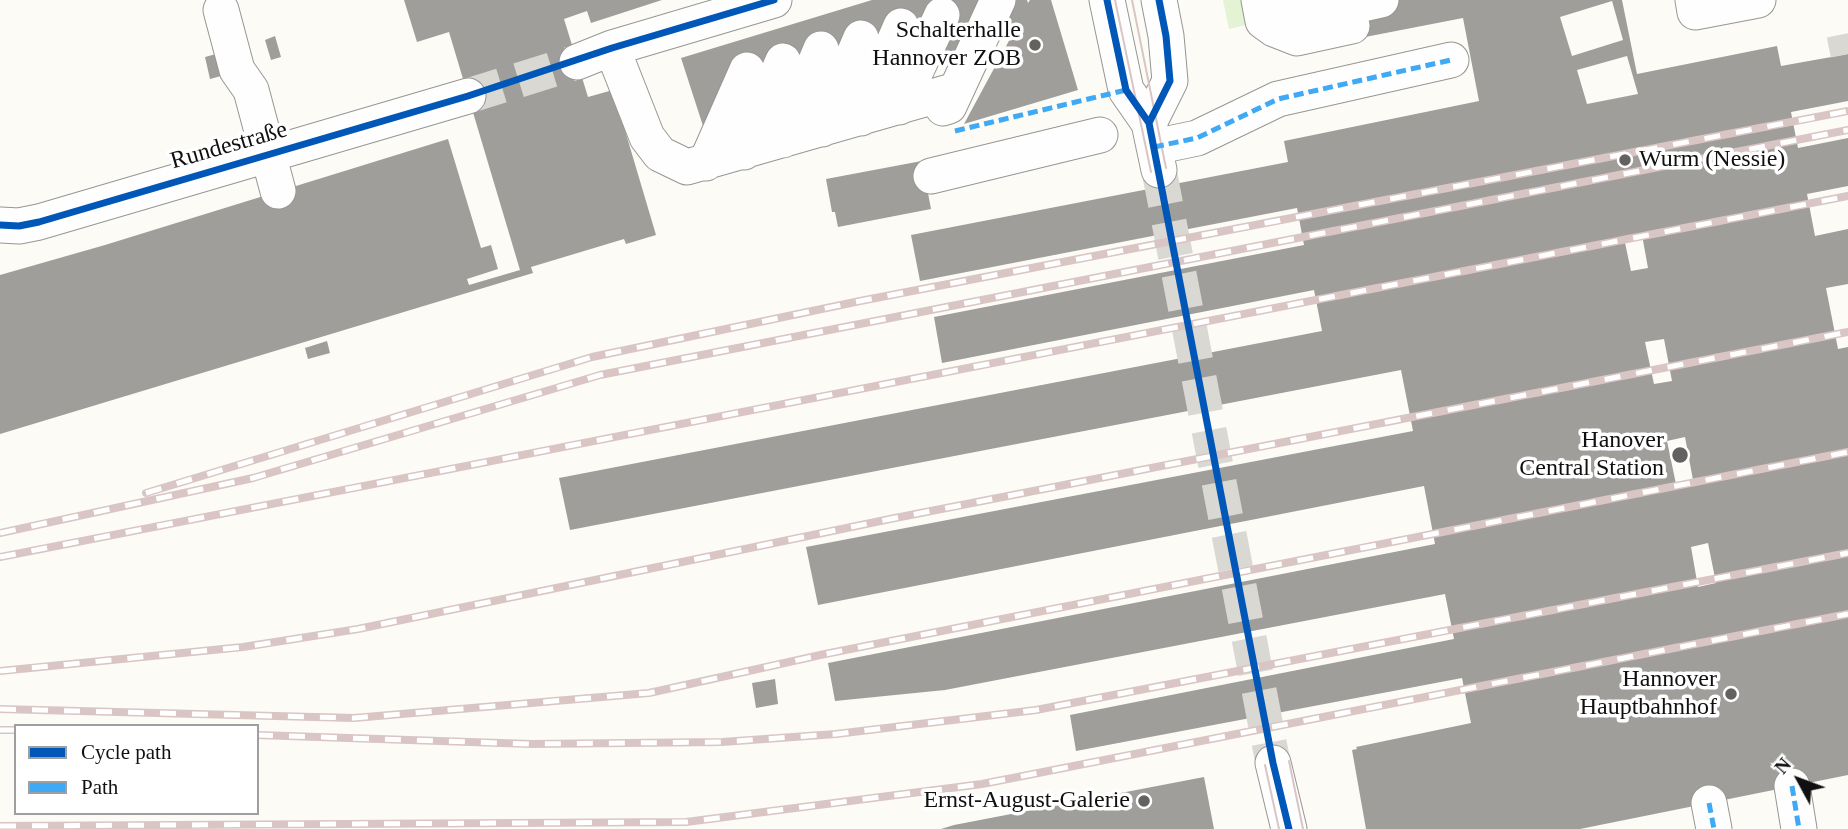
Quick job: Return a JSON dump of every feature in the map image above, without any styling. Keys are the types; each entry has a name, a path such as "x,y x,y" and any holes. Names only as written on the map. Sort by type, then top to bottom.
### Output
{"street":[{"path":"577,62 612,48 774,0"},
{"path":"612,48 647,137 660,154 691,165 703,173 950,106 998,0"},
{"path":"1107,0 1126,90 1154,147"},
{"path":"1154,147 1170,81 1159,0"},
{"path":"1259,0 1263,21 1274,29 1297,38 1352,26 1347,0"},
{"path":"1280,0 1293,12 1310,16 1381,0"},
{"path":"1693,0 1695,12 1758,0"},
{"path":"231,6 259,63 251,90 278,191"},
{"path":"899,107 942,15"},
{"path":"861,118 901,26"},
{"path":"822,129 862,38"},
{"path":"783,141 821,48"},
{"path":"1154,147 1198,138 1278,99 1451,60"},
{"path":"744,152 783,61"},
{"path":"691,165 733,71"},
{"path":"691,165 956,90"},
{"name":"Rundestraße","path":"0,225 19,226 40,222 468,96"},
{"path":"931,176 1100,135"},
{"path":"1273,763 1289,829"},
{"path":"1792,786 1799,829"}],"green space":[{"path":"1223,0 1245,0 1250,24 1229,29"}],"building":[{"path":"404,0 662,0 591,23 587,11 564,19 588,97 613,90 656,235 626,244 624,239 531,267 533,273 0,434 0,275 448,139 481,248 491,245 498,269 467,279 469,285 520,270 449,32 417,42"},
{"path":"872,0 1027,0 1028,3 1030,0 1051,0 1078,90 964,124 1011,37 704,129 681,58"},
{"path":"1335,0 1622,0 1637,74 1777,46 1781,66 1848,54 1848,101 1791,112 1798,148 1848,138 1848,186 1807,194 1815,236 1848,229 1848,284 1826,288 1838,349 1848,347 1848,775 1580,829 1366,829 1352,750 1471,723 1462,678 1076,751 1070,715 1454,639 1445,594 945,690 835,701 828,663 1435,544 1424,486 818,605 806,547 1413,431 1401,370 570,530 559,478 1322,331 1314,290 942,363 934,317 1304,245 1297,208 920,281 911,235 1288,162 1284,141 1479,101 1463,18 1360,38","holes":["1612,1 1623,40 1572,56 1560,17","1627,56 1638,94 1587,104 1577,70","1642,235 1648,268 1631,271 1624,238","1664,339 1672,381 1654,384 1645,342","1685,437 1693,480 1676,484 1667,441","1708,543 1716,583 1698,587 1691,547"]},
{"path":"275,36 281,57 271,60 265,40"},
{"path":"216,54 221,76 210,79 205,57"},
{"path":"927,160 935,194 928,193 931,209 838,227 835,212 832,212 826,179"},
{"path":"327,341 330,353 308,359 305,348"},
{"path":"775,679 778,704 756,708 752,683"},
{"name":"Ernst-August-Galerie","path":"1204,777 1214,829 941,829 954,825"}],"tunnel":[{"path":"1844,34 1848,54"},
{"path":"468,96 577,62"},
{"path":"1159,170 1273,763"}],"tram line":[{"path":"1115,0 1151,172"},
{"path":"1132,0 1166,168"},
{"path":"1289,761 1303,829"},
{"path":"1265,765 1279,829"}],"railway":[{"path":"146,493 592,357 860,301 1848,111"},
{"path":"0,533 253,478 600,375 1848,130"},
{"path":"0,557 1848,196"},
{"path":"0,671 243,647 358,629 890,519 1848,332"},
{"path":"0,709 354,718 649,693 825,654 1848,452"},
{"path":"259,735 531,744 722,742 836,734 1036,710 1848,553"},
{"path":"0,826 686,822 982,784 1848,614"},
{"path":"0,730 14,730"}],"marked path":[{"path":"1154,147 1197,138 1278,99 1451,60"},
{"path":"955,131 1126,90"},
{"path":"1792,786 1799,829"},
{"path":"1709,803 1714,829"}],"cycle path":[{"path":"0,225 19,226 39,222 468,96 612,48 774,0"},
{"path":"1107,0 1126,90 1149,123 1273,763 1289,829"},
{"path":"1149,123 1170,81 1159,0"}],"place":[{"name":"Schalterhalle Hannover ZOB","path":"1035,45"},
{"name":"Wurm (Nessie)","path":"1625,160"},
{"name":"Hanover Central Station","path":"1680,455"},
{"name":"Hannover Hauptbahnhof","path":"1731,694"},
{"name":"Ernst-August-Galerie","path":"1144,801"}]}
